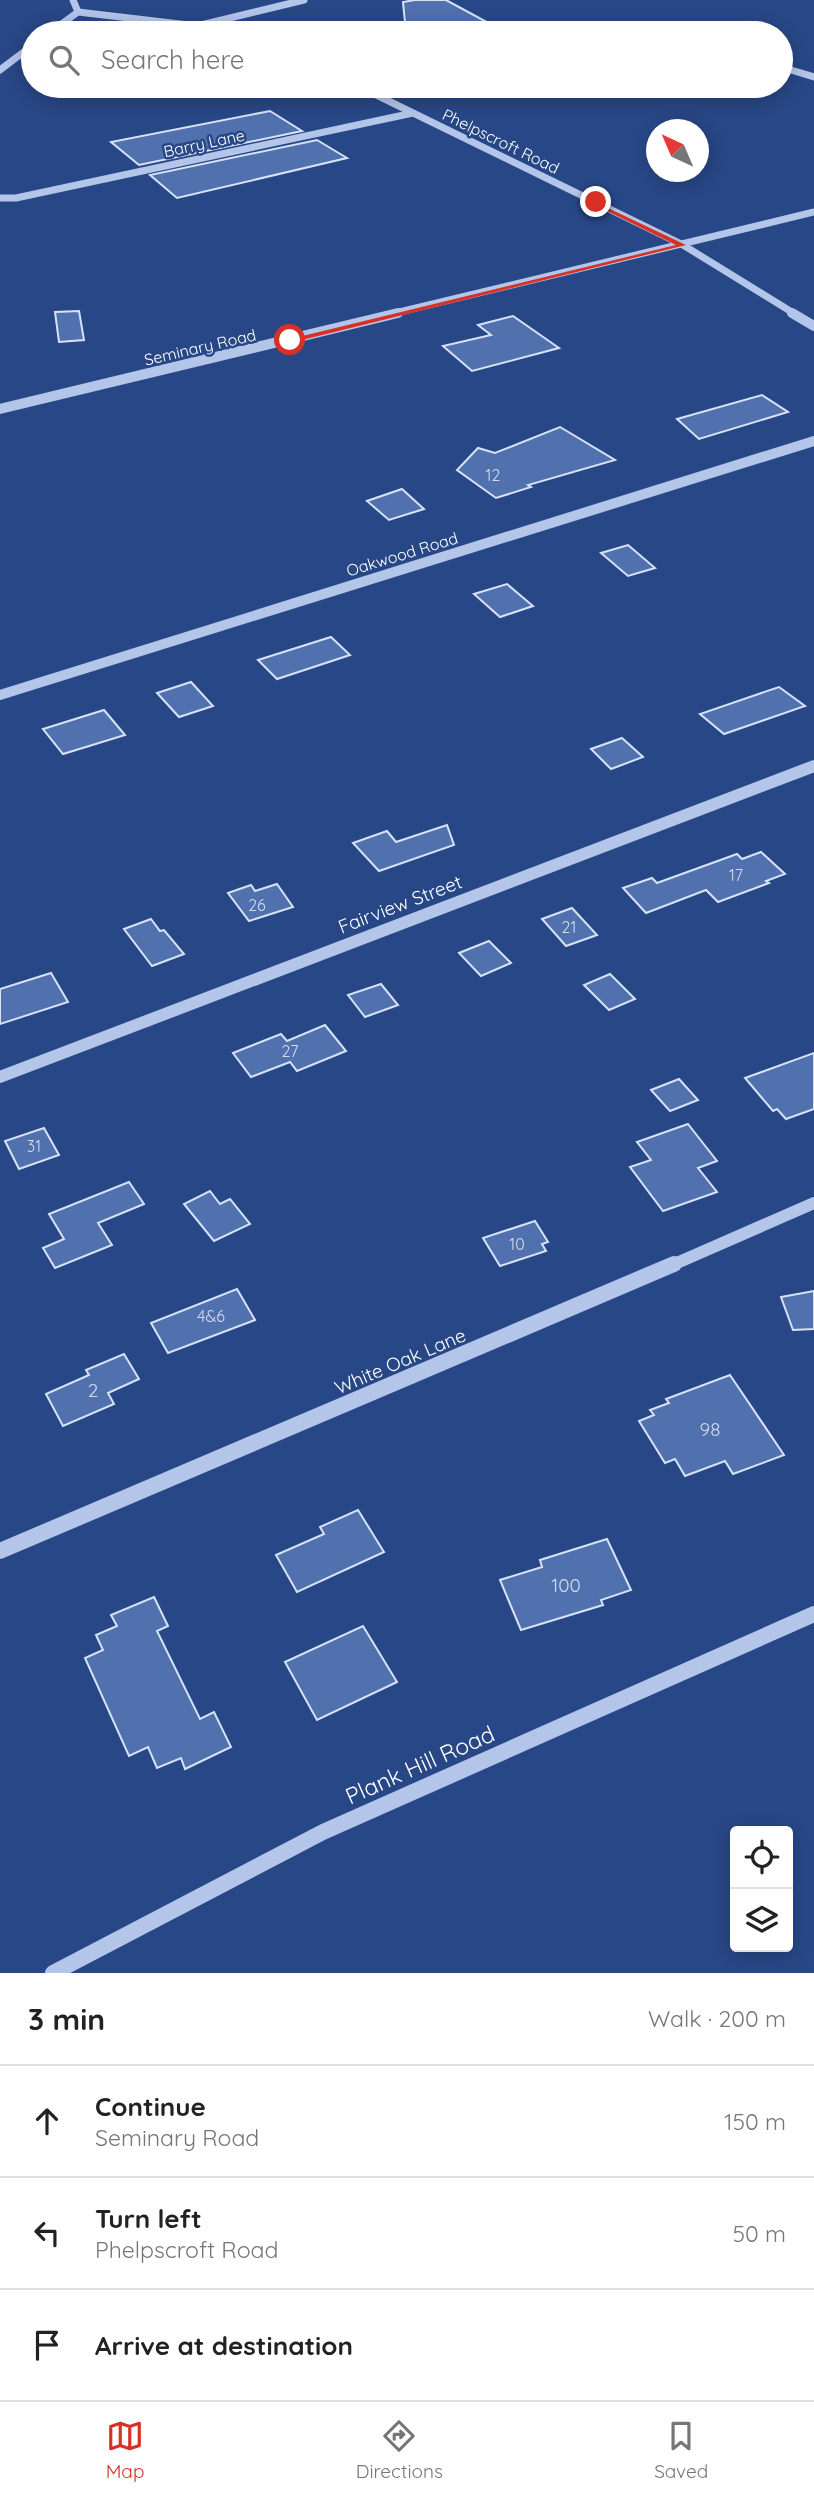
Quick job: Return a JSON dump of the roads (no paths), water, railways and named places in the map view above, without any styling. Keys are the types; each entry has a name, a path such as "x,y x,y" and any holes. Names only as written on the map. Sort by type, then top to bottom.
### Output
{"street":[{"path":"73,0 78,12"},
{"path":"218,21 304,0"},
{"path":"66,21 78,12 154,21"},
{"path":"0,70 21,54"},
{"path":"793,71 814,77"},
{"name":"Phelpscroft Road","path":"382,98 683,245 814,326"},
{"name":"Barry Lane","path":"0,198 16,198 413,113"},
{"name":"Seminary Road","path":"0,409 814,212"},
{"name":"Oakwood Road","path":"0,695 814,441"},
{"name":"Fairview Street","path":"0,1077 814,766"},
{"name":"White Oak Lane","path":"0,1551 15,1542 634,1283 814,1203"},
{"name":"Plank Hill Road","path":"53,1973 323,1832 814,1614"}]}
